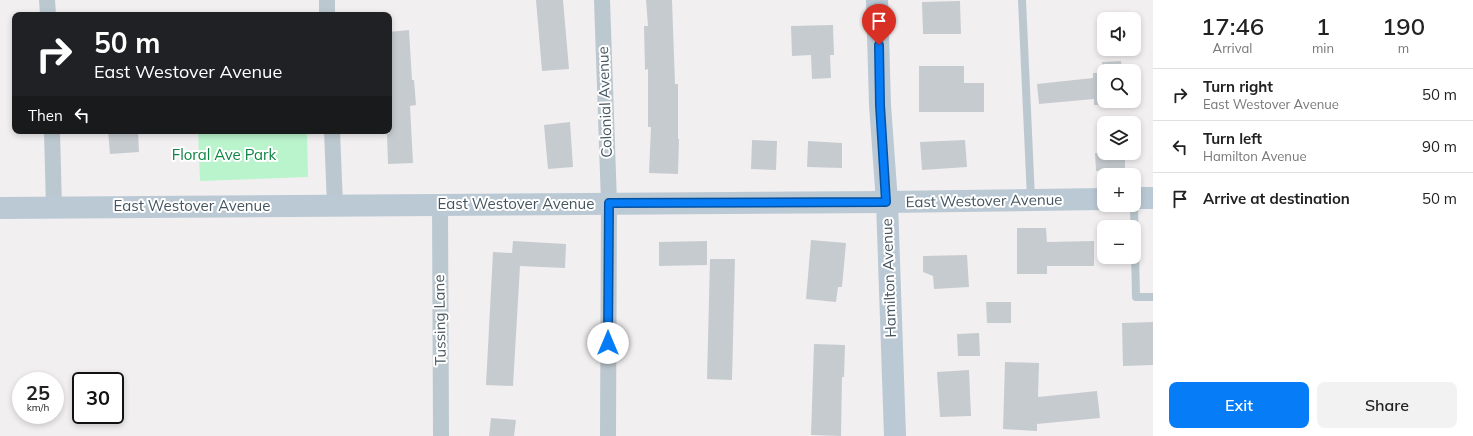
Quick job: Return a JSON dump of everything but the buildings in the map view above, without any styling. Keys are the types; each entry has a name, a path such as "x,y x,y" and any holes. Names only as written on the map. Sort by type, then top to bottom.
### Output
{"main road":[{"name":"Hamilton Avenue","path":"877,0 880,105 886,202 895,436"},
{"path":"1141,198 1153,198"},
{"name":"East Westover Avenue","path":"0,208 1097,199"}],"street":[{"path":"47,0 48,12"},
{"path":"327,0 327,12"},
{"name":"Colonial Avenue","path":"602,0 609,203 608,436"},
{"path":"52,134 54,207"},
{"path":"332,134 335,205"},
{"name":"Tussing Lane","path":"440,204 441,436"}],"lane":[{"path":"1022,0 1031,200"},
{"path":"1134,212 1136,297 1153,297"}],"green space":[{"name":"Floral Ave Park","path":"198,134 307,134 308,177 200,181"}],"route":[{"path":"608,343 609,203 886,202 880,105 879,45"}]}
